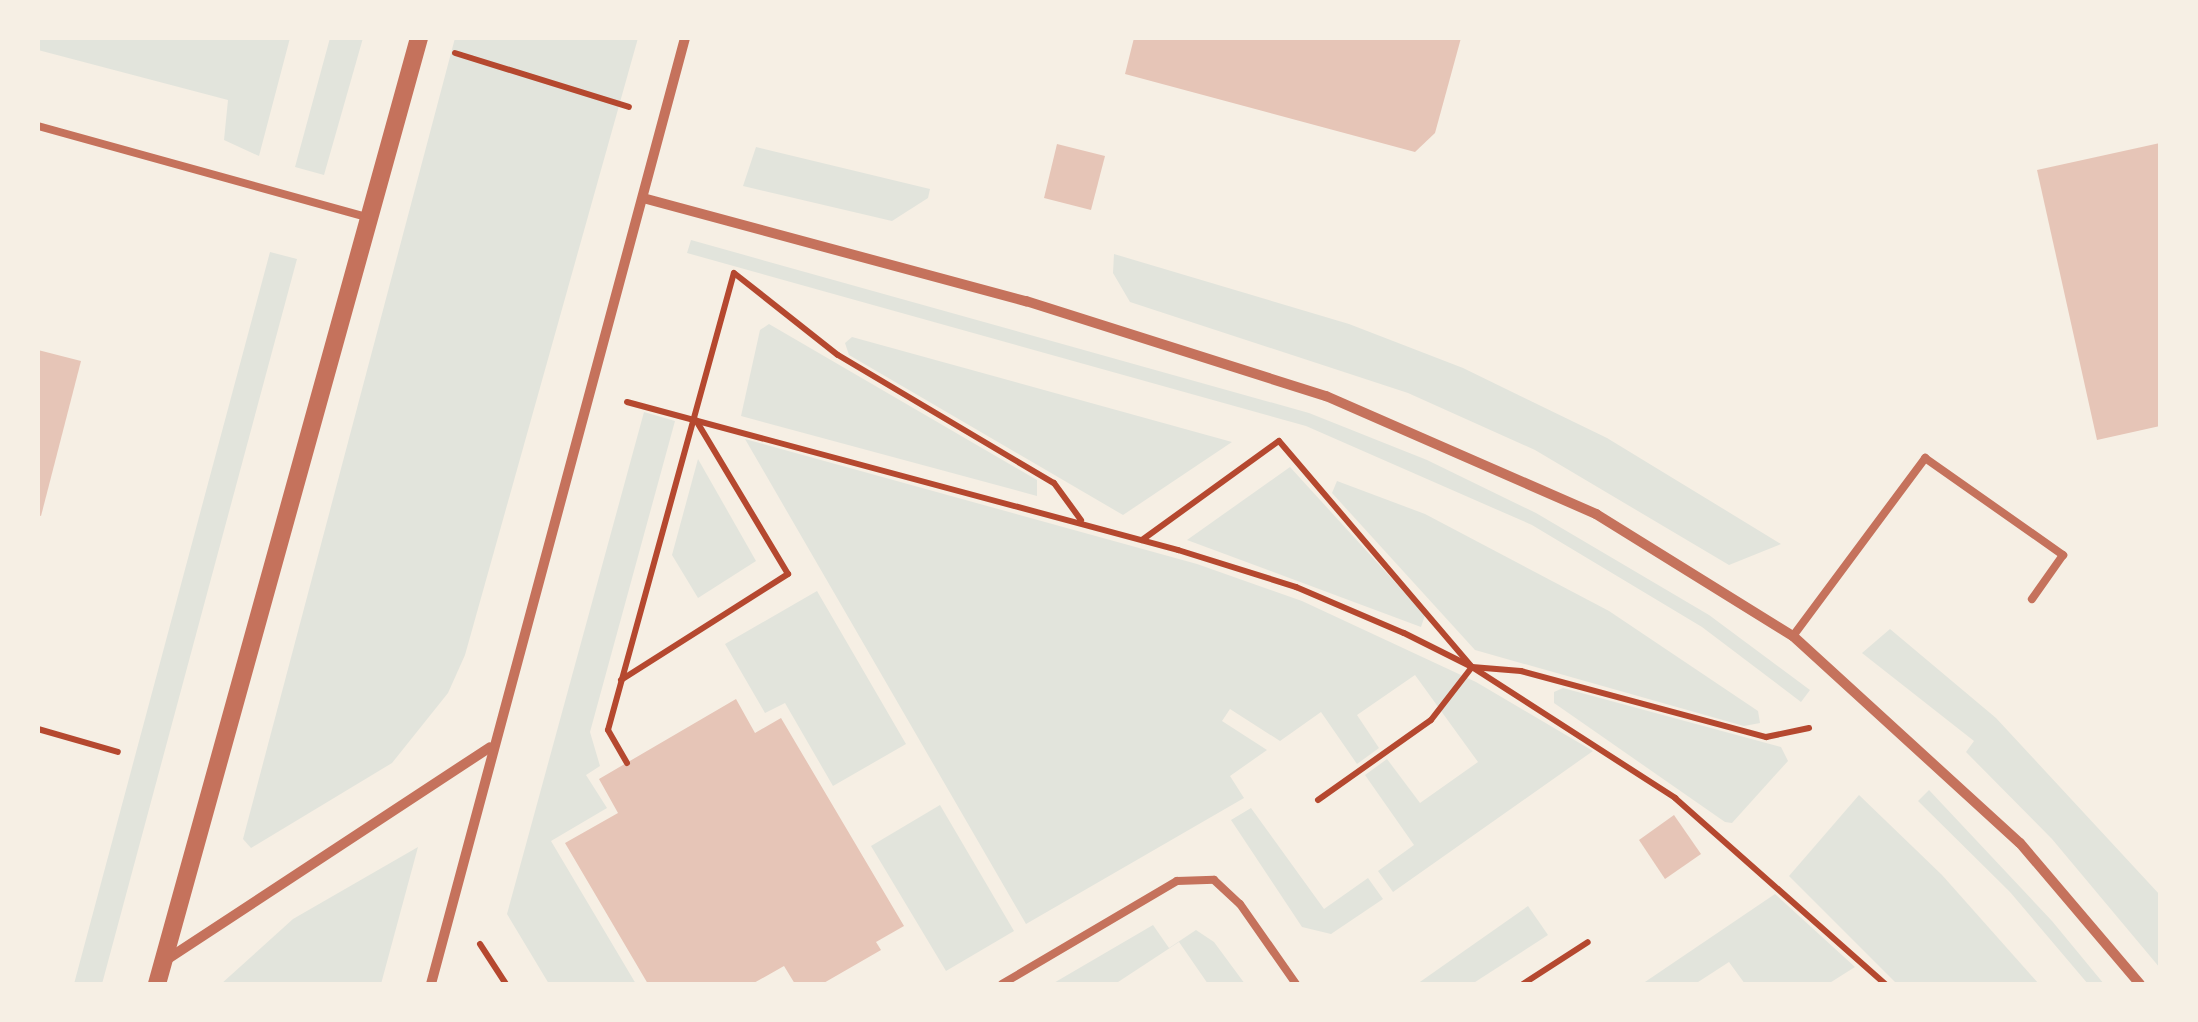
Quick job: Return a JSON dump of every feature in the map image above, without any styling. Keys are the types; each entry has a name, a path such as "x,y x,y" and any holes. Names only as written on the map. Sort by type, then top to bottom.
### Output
{"street":[{"path":"431,984 490,747 685,38"},
{"path":"156,984 418,40"},
{"path":"643,198 1026,302 1326,396 1596,514 1793,636 2020,842 2140,984"},
{"path":"162,962 490,747"}],"lane":[{"path":"38,126 370,218"},
{"path":"1793,636 1924,458 2063,555 2032,599"},
{"path":"1002,984 1178,882 1214,880 1240,904 1296,984"}],"path":[{"path":"418,40 664,118"},
{"path":"627,763 608,730 734,274 838,355 1054,484 1082,521"},
{"path":"627,402 1082,521 1296,588 1472,667 1675,798 1885,984"},
{"path":"621,680 788,574 695,419"},
{"path":"1142,540 1278,441 1472,667 1521,671 1766,737 1809,728"},
{"path":"1318,800 1431,720 1472,667"},
{"path":"38,729 118,752"},
{"path":"1523,984 1588,942"},
{"path":"479,943 506,984"}],"shaded area":[{"path":"38,38 290,38 259,156 224,140 228,100 38,50"},
{"path":"330,38 363,38 324,175 295,167"},
{"path":"455,38 638,38 465,655 448,693 392,763 251,848 243,839"},
{"path":"756,147 930,189 928,198 892,221 743,186"},
{"path":"691,240 1309,413 1427,460 1536,513 1709,615 1810,690 1801,702 1702,627 1532,525 1306,426 687,253"},
{"path":"270,252 297,259 102,984 74,984"},
{"path":"1114,254 1349,324 1463,368 1607,438 1781,544 1729,565 1535,450 1408,393 1130,302 1113,273"},
{"path":"769,324 1037,480 1037,496 741,416 760,330"},
{"path":"852,337 1232,442 1123,515 849,355 845,343"},
{"path":"644,412 675,421 590,732 600,766 586,775 607,808 551,841 636,984 549,984 507,914"},
{"path":"745,439 1197,564 1302,601 1476,682 1593,751 1393,892 1378,871 1414,845 1365,775 1387,759 1420,803 1478,762 1415,675 1357,715 1379,748 1357,764 1321,712 1280,741 1230,709 1222,721 1267,750 1230,776 1244,798 1026,924"},
{"path":"698,459 756,561 698,598 672,555"},
{"path":"1290,467 1425,615 1421,627 1187,540"},
{"path":"1337,481 1425,514 1609,611 1758,711 1760,723 1744,726 1475,650 1332,493"},
{"path":"817,591 906,744 833,786 785,703 765,713 725,644"},
{"path":"1890,629 1996,718 2160,895 2160,968 2052,839 1966,752 1974,741 1862,653"},
{"path":"1563,688 1781,747 1788,761 1732,823 1725,822 1554,703 1554,692"},
{"path":"1929,790 2052,921 2104,984 2088,984 2010,892 1918,801"},
{"path":"1859,795 1942,875 2039,984 1897,984 1789,876"},
{"path":"940,805 1014,931 946,971 871,846"},
{"path":"1251,808 1324,909 1368,878 1383,899 1331,934 1302,927 1231,820"},
{"path":"418,847 381,984 221,984 293,919"},
{"path":"1775,894 1855,967 1828,984 1745,984 1729,962 1695,984 1642,984"},
{"path":"1528,906 1548,935 1472,984 1417,984"},
{"path":"1153,925 1169,948 1196,930 1214,942 1245,984 1208,984 1179,942 1115,984 1052,984"}],"building":[{"path":"1134,38 1461,38 1435,133 1415,152 1125,74"},
{"path":"2160,143 2160,426 2097,440 2037,170"},
{"path":"1057,144 1105,156 1091,210 1044,198"},
{"path":"38,350 81,361 41,516 38,515"},
{"path":"736,699 755,733 781,718 904,926 876,942 881,950 822,984 795,984 784,966 752,984 648,984 565,843 618,813 599,779"},
{"path":"1674,815 1701,854 1665,879 1639,840"}]}
